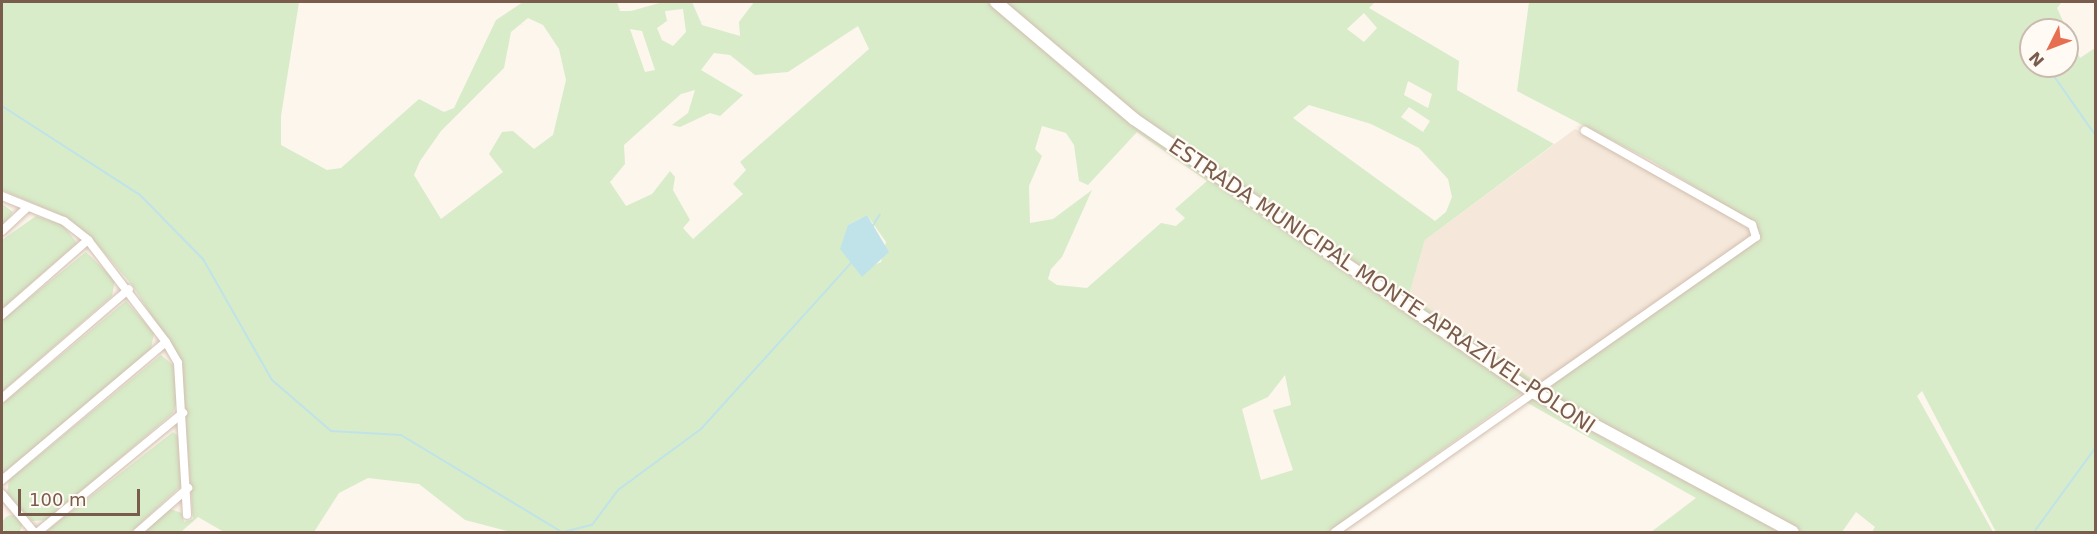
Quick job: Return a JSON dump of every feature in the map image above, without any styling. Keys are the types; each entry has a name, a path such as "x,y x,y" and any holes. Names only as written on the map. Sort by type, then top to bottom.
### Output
{"street":[{"name":"ESTRADA MUNICIPAL MONTE APRAZÍVEL-POLONI","path":"996,2 1143,125 1533,392 1793,532"},
{"path":"1335,532 1757,235 1752,225 1585,131"},
{"path":"2,196 64,221 88,240 129,289 166,342 178,363 188,488 187,515"},
{"path":"2,231 28,207"},
{"path":"2,315 88,240"},
{"path":"2,398 129,289"},
{"path":"2,480 166,342"},
{"path":"2,495 36,532 183,413"},
{"path":"138,532 188,488"}],"shaded area":[{"path":"1575,129 1649,166 1755,233 1540,384 1409,295 1425,240"}],"green space":[{"path":"2,2 299,2 281,116 281,145 327,170 341,168 419,99 444,112 454,108 496,20 523,2 617,2 620,11 631,11 663,2 692,2 702,25 740,36 739,22 754,2 993,2 1133,121 1523,392 1328,532 511,532 465,520 419,484 368,478 339,493 314,532 224,532 198,517 181,532 144,532 170,509 182,513 184,522 193,519 181,362 132,285 91,237 65,217 2,190","holes":["683,9 686,32 673,46 662,40 657,28 667,21 665,11","528,18 543,25 559,49 566,80 553,135 534,149 513,131 502,132 489,154 503,172 441,219 414,175 420,161 441,131 504,68 511,32","858,26 869,49 740,162 746,170 733,184 743,194 693,239 683,228 690,220 673,190 675,177 670,171 652,194 626,206 610,182 625,164 624,145 681,94 695,90 688,113 672,125 680,127 710,113 720,116 743,95 701,70 714,53 730,55 755,75 788,72","630,29 642,31 655,70 645,72","1042,126 1066,133 1074,145 1079,181 1088,185 1137,132 1207,181 1175,209 1185,218 1176,226 1161,223 1087,288 1057,285 1048,279 1051,269 1062,257 1092,190 1053,219 1030,223 1029,186 1042,156 1035,149","867,215 886,242 881,262 872,266 848,225","1285,375 1291,405 1273,410 1293,470 1261,480 1242,409 1268,397"]},
{"path":"1000,2 1375,2 1369,8 1459,61 1457,90 1554,144 1425,240 1409,295 1540,384 1534,388 1134,117","holes":["1364,13 1377,28 1364,42 1347,29","1408,81 1432,94 1428,108 1404,95","1309,105 1371,124 1419,148 1448,179 1452,197 1446,212 1435,221 1293,118","1409,107 1430,121 1423,132 1401,117"]},
{"path":"1529,2 2062,2 2057,8 2062,18 2019,18 2019,78 2079,78 2079,56 2080,58 2095,48 2095,532 1996,532 1922,391 1917,396 1993,532 1872,532 1875,527 1856,512 1842,532 1799,532 1546,395 1545,388 1759,232 1754,223 1652,161 1517,91"},
{"path":"2,204 13,212 2,226"},
{"path":"36,216 63,225 77,243 2,309 2,240"},
{"path":"86,252 115,280 112,296 2,392 2,320"},
{"path":"126,301 154,333 151,349 2,475 2,404"},
{"path":"161,355 174,366 178,399 173,413 48,520 32,521 7,494 9,480"},
{"path":"1531,395 1621,448 1786,532 1651,532 1696,498 1524,401"},
{"path":"173,432 180,438 183,484 131,532 45,532"},
{"path":"12,515 19,518 22,525 19,532 12,535 5,532 2,525 5,518"}],"water":[{"path":"867,215 889,252 862,277 840,249 848,225"}],"waterway":[{"path":"2055,78 2096,136"},
{"path":"2,106 140,195 203,259 272,380 331,431 401,435 562,532"},
{"path":"872,227 880,214"},
{"path":"563,532 592,525 618,490 701,429 851,263"},
{"path":"2034,532 2096,447"}]}
